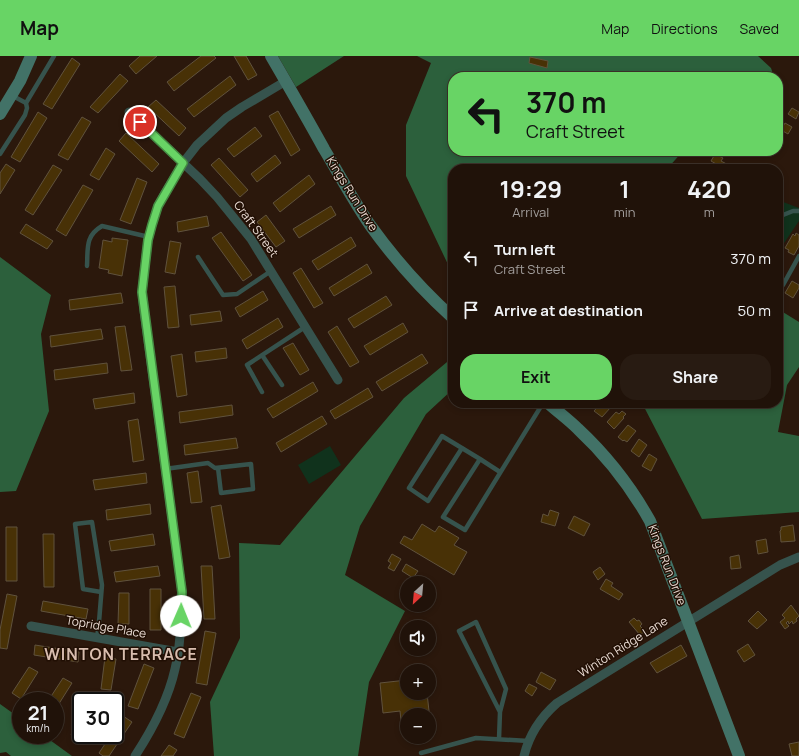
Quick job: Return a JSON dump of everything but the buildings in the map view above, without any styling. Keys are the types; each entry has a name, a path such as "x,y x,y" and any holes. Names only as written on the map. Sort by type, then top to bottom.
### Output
{"street":[{"path":"0,114 20,81 31,56"},
{"name":"Kings Run Drive","path":"271,56 348,191 369,223 383,242 416,280 448,313"},
{"path":"135,756 162,706 171,684 178,652 182,592 142,292 149,237 158,206 183,163 198,144 226,118 286,81"},
{"name":"Craft Street","path":"129,112 217,197 251,239 338,380"},
{"name":"Kings Run Drive","path":"554,408 598,448 630,488 650,520 739,756"},
{"name":"Winton Ridge Lane","path":"524,756 540,720 557,703 780,565 799,557"},
{"name":"Topridge Place","path":"31,626 178,652"}],"lane":[{"path":"0,154 25,115 27,108 26,103 54,56"},
{"path":"11,95 26,103"},
{"path":"783,215 799,210"},
{"path":"87,266 89,240 92,234 102,226 149,237"},
{"path":"783,285 799,256"},
{"path":"198,257 223,295 237,294 271,270"},
{"path":"262,392 247,365 305,326"},
{"path":"262,355 282,385"},
{"path":"480,459 443,517 465,530 539,408"},
{"path":"462,448 428,501 409,488 442,436 462,448 480,459 500,472"},
{"path":"165,469 208,464 218,468 251,464 253,489 221,493 218,468"},
{"path":"97,638 100,622 102,585 92,522 75,524 83,589 101,592"},
{"path":"499,739 500,712 506,689 476,622 459,630 500,712"},
{"path":"421,753 476,738 529,742"}],"green space":[{"path":"278,56 344,56 296,87"},
{"path":"417,56 758,56 771,68 772,72 448,72 448,156 679,156 671,164 448,164 448,264 406,176 406,125 431,63"},
{"path":"783,202 799,208 799,221 783,245"},
{"path":"0,257 51,295 41,334 49,411 16,491 0,492"},
{"path":"783,312 799,322 799,367 787,385 783,406"},
{"path":"448,361 448,394 426,414 360,526 345,575 400,608 400,612 404,612 369,682 358,756 214,756 210,702 240,638 239,543 280,545 404,398"},
{"path":"645,408 783,408 778,432 799,436 799,512 702,519"},
{"path":"330,446 341,465 309,484 298,465"},
{"path":"0,704 12,713 12,744 55,744 72,756 11,756 6,752 0,753"}],"district":[{"name":"WINTON TERRACE","path":"121,654"}],"route":[{"path":"140,122 183,163 158,206 148,240 142,292 182,592 181,616"}]}
